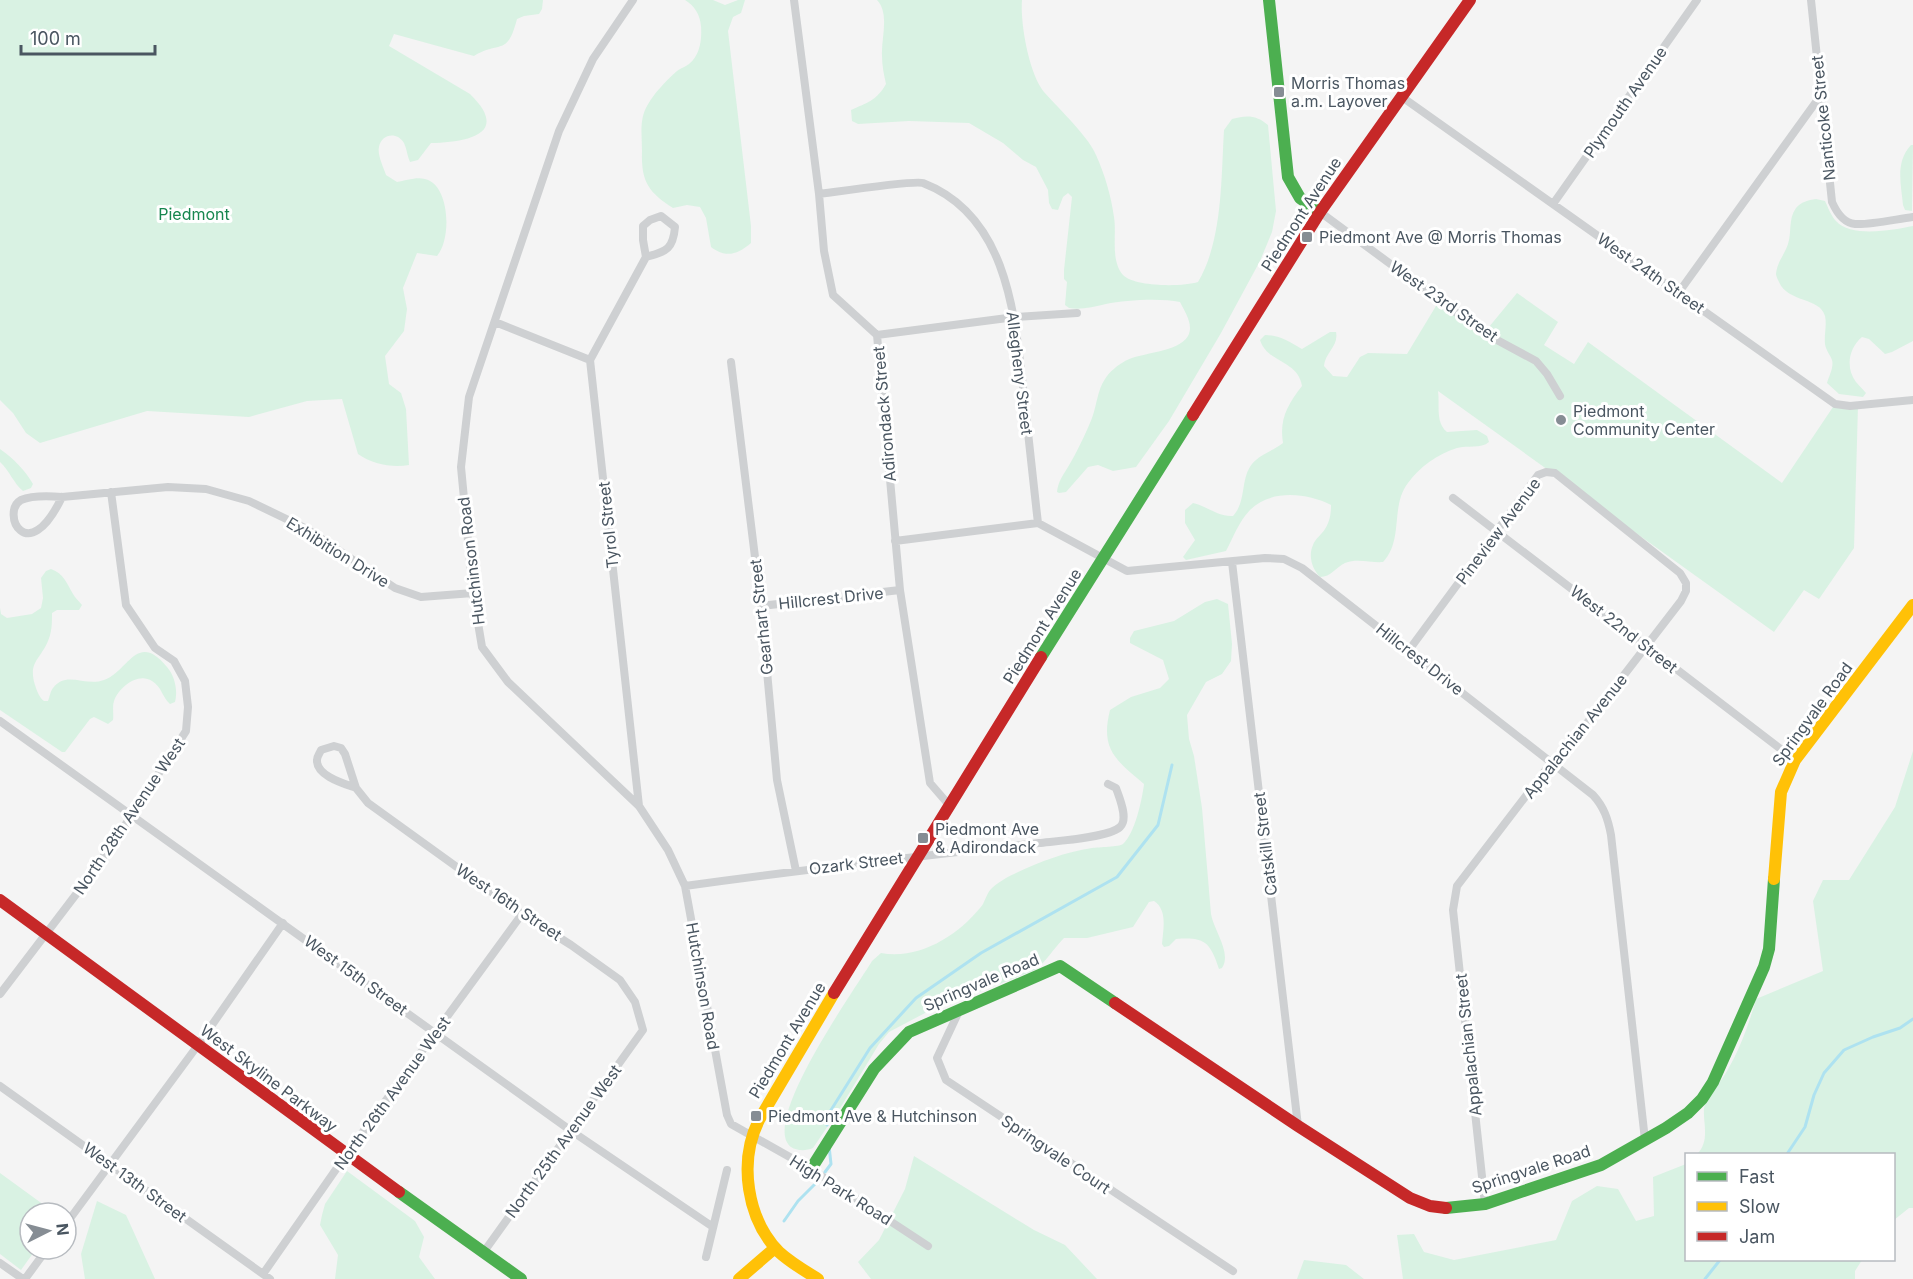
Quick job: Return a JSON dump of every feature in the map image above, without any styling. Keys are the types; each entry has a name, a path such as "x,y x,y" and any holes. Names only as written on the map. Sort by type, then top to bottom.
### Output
{"street":[{"name":"Hutchinson Road","path":"633,0 593,58 559,131 469,397 460,467 473,593 482,647 508,682 639,806 668,850 685,886 727,1115 731,1124 752,1136"},
{"name":"Adirondack Street","path":"794,0 824,251 833,296 877,335 900,590 930,783 949,805"},
{"path":"1269,0 1288,177 1299,197 1307,205 1320,212"},
{"name":"Piedmont Avenue","path":"818,1279 775,1248 759,1219 749,1186 748,1165 752,1136 772,1095 917,856 1320,212 1470,0"},
{"name":"Plymouth Avenue","path":"1552,204 1697,0"},
{"name":"Nanticoke Street","path":"1811,0 1832,202 1839,215 1855,224 1913,217"},
{"path":"1679,292 1821,96"},
{"name":"West 24th Street","path":"1402,97 1835,404 1850,406 1913,400"},
{"name":"Allegheny Street","path":"819,194 921,182 952,199 980,225 998,256 1015,317 1038,523"},
{"name":"West 23rd Street","path":"1320,212 1484,333 1536,361 1560,396"},
{"path":"495,322 590,360 646,257 643,226 650,219 661,216 675,227 674,241 665,251 646,257"},
{"path":"877,335 1015,317 1077,313"},
{"name":"Tyrol Street","path":"590,360 639,806"},
{"name":"Gearhart Street","path":"730,362 761,606 777,780 796,871"},
{"name":"Pineview Avenue","path":"1409,651 1538,475 1546,472 1555,473 1680,573 1686,583"},
{"name":"Exhibition Drive","path":"62,497 57,509 41,529 23,533 17,532 13,527 9,517 11,510 19,500 168,487 206,489 249,501 306,529 395,588 421,597 473,593"},
{"name":"North 28th Avenue West","path":"0,993 90,876 186,731 188,707 184,681 174,661 155,648 126,605 111,492"},
{"name":"West 22nd Street","path":"1453,498 1795,760"},
{"path":"895,541 1038,523"},
{"name":"Hillcrest Drive","path":"1038,523 1127,571 1265,558 1284,559 1302,568 1593,795 1601,804 1608,819 1611,835 1645,1140"},
{"name":"Catskill Street","path":"1232,562 1298,1126"},
{"name":"Appalachian Avenue","path":"1457,886 1551,763 1557,762 1682,601 1686,583"},
{"name":"Hillcrest Drive","path":"761,606 900,590"},
{"name":"Springvale Road","path":"811,1168 874,1069 909,1032 1060,966 1298,1126 1410,1198 1430,1206 1450,1209 1485,1204 1601,1165 1688,1113 1702,1099 1713,1082 1764,967 1771,932 1781,792 1786,777 1795,760 1913,605"},
{"name":"West 15th Street","path":"0,721 570,1130 713,1227"},
{"name":"West 16th Street","path":"356,788 332,780 319,767 317,760 321,750 334,746 341,748 356,788 368,802 522,914 620,980 635,1002 643,1030"},
{"name":"Ozark Street","path":"685,886 1108,833 1120,827 1123,822 1116,788 1108,784"},
{"name":"Appalachian Street","path":"1457,886 1453,910 1485,1204"},
{"name":"West Skyline Parkway","path":"0,900 346,1155 521,1279"},
{"name":"North 26th Avenue West","path":"266,1276 346,1155 522,914"},
{"path":"78,1208 198,1045 283,922"},
{"name":"Springvale Court","path":"960,1008 937,1058 946,1080 1233,1271"},
{"name":"North 25th Avenue West","path":"483,1253 643,1030"},
{"name":"West 13th Street","path":"0,1086 266,1276"},
{"name":"High Park Road","path":"752,1136 811,1168 928,1246"},
{"path":"706,1257 727,1170"},
{"path":"739,1279 775,1248"},
{"path":"0,1263 24,1279 38,1261"}],"green space":[{"name":"Piedmont","path":"0,0 543,0 539,14 517,19 510,39 506,43 474,56 394,34 389,46 470,94 482,108 486,119 485,127 479,134 457,141 431,143 418,160 410,162 404,143 394,136 383,139 379,147 386,175 397,182 418,178 430,181 442,195 445,205 446,228 442,249 437,256 417,253 403,288 407,309 404,331 385,356 389,384 401,393 406,409 409,465 382,464 358,454 342,399 307,401 249,417 147,411 40,443 26,433 13,413 0,400"},
{"path":"685,0 713,0 725,5 745,0 741,13 733,17 728,31 751,226 751,243 731,254 722,253 711,247 706,218 700,207 687,205 673,208 652,191 643,170 644,111 653,96 665,83 693,60 700,47 699,18 694,8"},
{"path":"877,0 1022,0 1024,34 1034,73 1044,92 1080,131 1096,155 1113,209 1119,269 1123,275 1138,282 1170,285 1198,282 1212,247 1216,228 1224,130 1232,119 1242,117 1255,118 1268,125 1276,211 1272,232 1260,261 1221,333 1169,421 1136,467 1113,471 1098,465 1088,467 1066,492 1057,492 1058,485 1087,430 1100,388 1109,374 1125,361 1176,346 1188,336 1190,327 1180,302 1143,300 1069,308 1065,305 1067,282 1064,279 1072,197 1068,193 1063,197 1058,210 1052,209 1048,190 1036,167 1023,160 1003,143 969,123 909,121 858,124 852,121 851,110 867,103 886,84 882,60 884,19"},
{"path":"1913,145 1912,211 1905,210 1903,205 1900,181 1903,159"},
{"path":"1816,199 1825,201 1836,221 1852,230 1873,231 1913,226 1913,341 1885,354 1869,339 1862,337 1858,341 1851,352 1850,370 1856,382 1866,393 1863,397 1839,394 1827,383 1832,363 1825,344 1825,316 1817,306 1783,289 1776,275 1788,244 1791,221 1796,208 1802,203"},
{"path":"1517,293 1558,322 1544,345 1574,364 1588,342 1782,483 1835,404 1858,406 1854,548 1819,599 1804,590 1774,632 1438,391 1439,418 1447,432 1477,430 1487,436 1489,442 1457,448 1443,454 1423,466 1412,477 1399,502 1393,544 1383,562 1350,562 1320,577 1313,566 1311,554 1314,543 1328,523 1331,505 1311,498 1289,495 1268,499 1250,510 1239,524 1226,551 1186,560 1183,557 1195,540 1185,523 1185,510 1193,503 1222,515 1233,516 1240,504 1246,476 1252,464 1283,443 1282,426 1286,412 1302,386 1295,371 1264,348 1260,340 1265,335 1289,341 1302,349 1330,332 1336,332 1336,341 1324,366 1333,376 1347,377 1360,357 1368,353 1407,354 1439,301 1484,333"},
{"path":"0,449 26,474 33,484 31,488 23,491 17,485 0,462"},
{"path":"51,569 62,576 82,605 79,610 57,610 52,613 49,638 33,671 38,694 44,701 48,701 53,688 64,680 97,682 104,680 112,676 133,657 148,652 167,667 176,688 175,702 170,704 152,681 141,678 130,682 116,696 113,720 108,724 94,717 90,719 65,752 0,710 0,608 1,614 7,618 32,614 41,608 43,598 41,578 46,571"},
{"path":"1217,599 1228,604 1232,644 1231,661 1222,674 1206,682 1187,715 1189,739 1202,808 1211,914 1225,956 1222,968 1219,969 1213,953 1200,940 1176,939 1169,946 1164,947 1162,944 1163,915 1154,901 1149,902 1133,927 1087,938 1064,938 1035,970 925,1013 889,1032 813,1148 802,1150 791,1147 785,1133 788,1112 798,1085 831,1025 872,961 881,953 909,953 936,944 949,936 980,908 991,889 1011,875 1062,855 1092,848 1121,845 1127,839 1137,816 1144,784 1118,761 1109,745 1107,724 1110,710 1131,697 1160,688 1169,679 1163,660 1130,643 1130,638 1134,631 1174,621 1205,602"},
{"path":"1913,751 1913,1208 1909,1208 1895,1219 1895,1153 1698,1153 1702,1148 1705,1134 1704,1107 1736,1054 1756,999 1823,971 1813,901 1823,880 1849,880 1895,807"},
{"path":"914,1156 1034,1230 1065,1245 1097,1279 871,1279 858,1262 879,1240 905,1189"},
{"path":"1685,1164 1685,1261 1861,1261 1855,1271 1855,1279 1403,1279 1397,1235 1414,1234 1424,1252 1454,1260 1556,1240 1572,1201 1597,1186 1618,1189 1636,1221 1654,1216 1653,1177"},
{"path":"347,1171 415,1221 424,1237 419,1257 435,1279 335,1279 338,1255 320,1225 325,1204"},
{"path":"0,1173 38,1201 18,1201 18,1261 27,1261 21,1270 0,1254"},
{"path":"97,1201 126,1215 155,1279 85,1279 81,1254"},
{"path":"1304,1260 1346,1265 1364,1279 1297,1279"}],"waterway":[{"path":"827,1125 826,1118 870,1048 916,998 981,953 1117,877 1158,825 1172,765"},
{"path":"1788,1153 1805,1127 1814,1095 1824,1073 1844,1050 1900,1028 1913,1019"},
{"path":"825,1172 831,1164 829,1146"},
{"path":"784,1221 798,1201 816,1183"},
{"path":"1705,1279 1719,1261"}],"traffic: fast":[{"path":"1269,0 1288,177 1300,198 1320,212"},
{"path":"1041,657 1193,415"},
{"path":"1446,1208 1485,1204 1601,1165 1666,1128 1688,1113 1702,1099 1713,1082 1764,967 1769,949 1774,879"},
{"path":"811,1169 874,1069 909,1032 1060,966 1115,1003"},
{"path":"399,1192 521,1279"}],"traffic: slow":[{"path":"1774,879 1781,792 1795,760 1913,605"},
{"path":"818,1279 779,1252 759,1223 749,1189 749,1154 759,1120 834,993"},
{"path":"739,1279 775,1248"}],"traffic: jam":[{"path":"1193,415 1320,212 1470,0"},
{"path":"834,993 1041,657"},
{"path":"0,900 399,1192"},
{"path":"1115,1003 1410,1198 1430,1206 1446,1208"}],"place":[{"name":"Morris Thomas a.m. Layover","path":"1279,92"},
{"name":"Piedmont Ave @ Morris Thomas","path":"1307,237"},
{"name":"Piedmont Community Center","path":"1561,420"},
{"name":"Piedmont Ave & Adirondack","path":"923,838"},
{"name":"Piedmont Ave & Hutchinson","path":"756,1116"}]}
